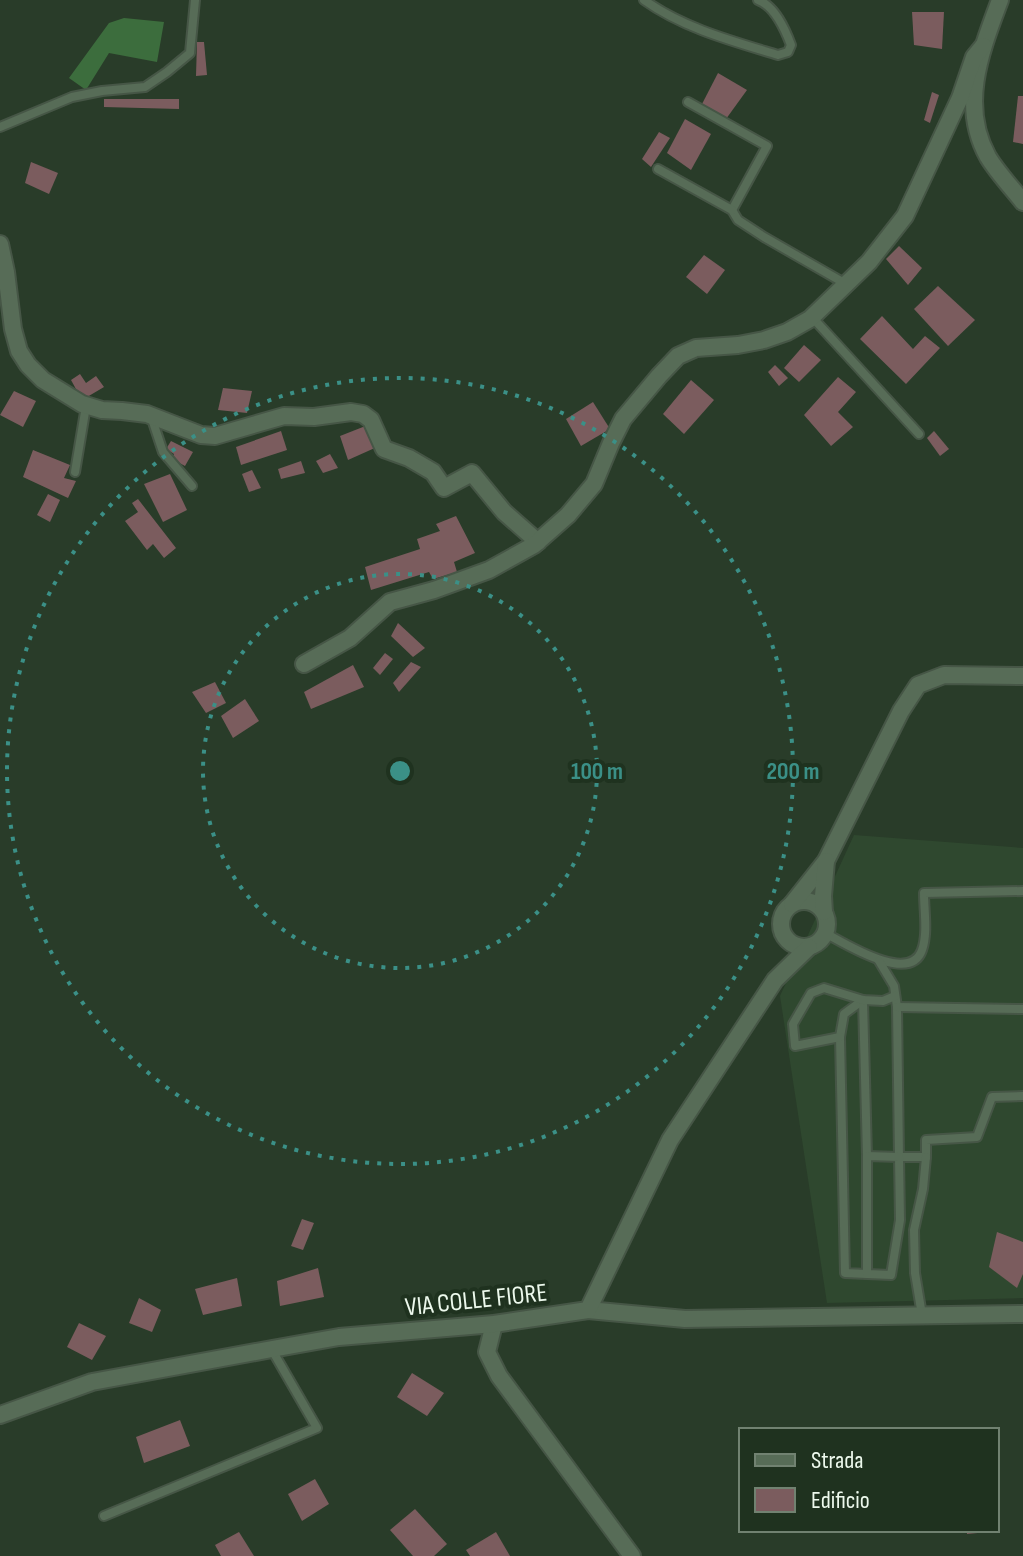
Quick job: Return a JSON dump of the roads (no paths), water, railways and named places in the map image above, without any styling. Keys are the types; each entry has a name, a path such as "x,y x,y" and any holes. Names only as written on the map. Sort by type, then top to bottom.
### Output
{"street":[{"path":"1000,0 979,57 973,100 975,122 990,160 1023,202"},
{"path":"304,664 350,638 390,602 489,570 538,542 568,515 594,484 623,419 678,356 696,348 764,340 787,332 812,317 869,262 905,216 960,98 974,57 983,46"},
{"path":"0,244 6,272 6,331 28,365 61,393 102,410 151,415 201,435 215,436 284,416 363,414 371,420 384,449 409,458 433,472 444,488 472,473 504,512 538,542"},
{"path":"775,980 784,936 782,917 826,861 901,711 918,685 944,675 1023,676"},
{"path":"588,1310 670,1140 775,980 825,933 827,924 823,896 826,861"},
{"path":"792,904 806,901 824,912"},
{"path":"784,936 795,945 809,947"},
{"name":"VIA COLLE FIORE","path":"0,1415 92,1382 339,1337 494,1324 588,1310 685,1319 1023,1314"},
{"path":"494,1324 487,1352 499,1376 632,1556"}],"lane":[{"path":"0,127 72,97 145,87 190,53 195,0"},
{"path":"644,0 671,17 697,28 778,55 788,52 791,45 785,30 764,2 758,0"},
{"path":"688,102 767,146 732,210"},
{"path":"658,169 732,210 738,220 764,237 846,284"},
{"path":"812,317 919,434"},
{"path":"75,472 86,405"},
{"path":"151,415 163,452 192,486"},
{"path":"825,933 879,961 905,963 914,961 922,953 924,893 1023,891"},
{"path":"863,1000 844,1014 840,1037 845,1273 891,1275 900,1220 897,1007 894,986 879,961"},
{"path":"840,1037 795,1046 793,1024 811,993 824,988 863,1000 883,1001 895,996"},
{"path":"863,1000 867,1274"},
{"path":"897,1007 1023,1009"},
{"path":"922,1316 915,1273 914,1230 923,1189 926,1140 977,1137 992,1097 1023,1096"},
{"path":"867,1156 926,1157"},
{"path":"104,1516 317,1428 272,1349"}]}
